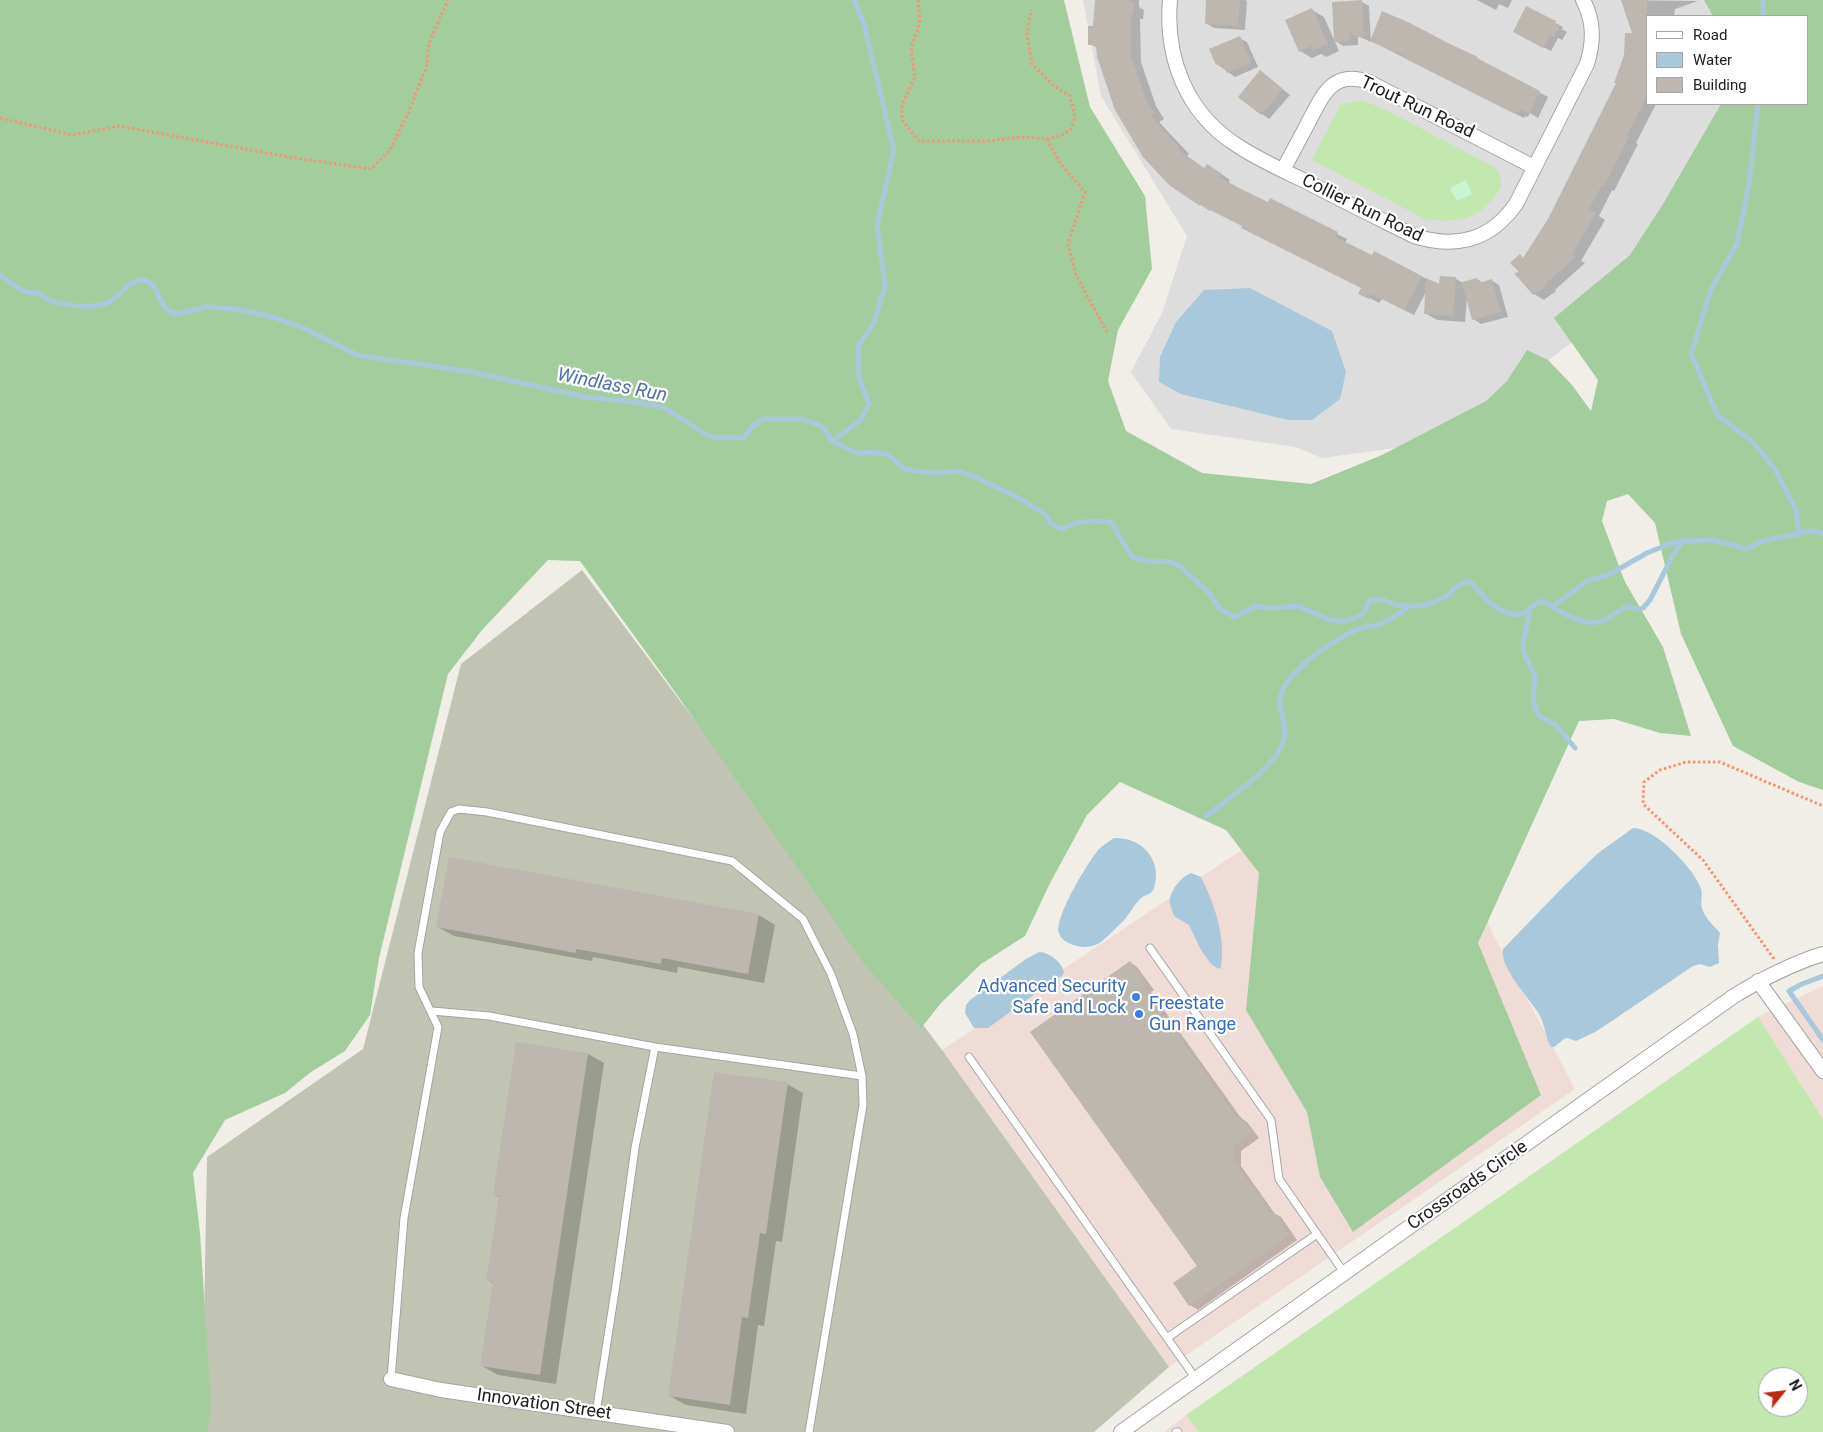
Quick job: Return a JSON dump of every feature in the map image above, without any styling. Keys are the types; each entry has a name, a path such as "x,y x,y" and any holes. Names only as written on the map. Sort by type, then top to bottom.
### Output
{"street":[{"name":"Collier Run Road","path":"1170,0 1169,31 1172,54 1179,76 1189,96 1203,115 1228,139 1247,152 1414,236 1430,241 1448,243 1476,238 1500,223 1516,204 1587,64 1592,46 1592,27 1583,0"},
{"name":"Trout Run Road","path":"1283,170 1324,93 1336,82 1353,78 1369,82 1534,167"},
{"name":"Crossroads Circle","path":"1121,1432 1715,1010 1758,982 1782,970 1823,954"},
{"path":"1758,982 1823,1071"},
{"name":"Innovation Street","path":"391,1379 441,1390 727,1432"}],"lane":[{"path":"391,1379 404,1218 438,1028 432,1011 419,987 418,953 440,832 451,812 459,809 487,812 732,861 803,919 832,974 853,1034 862,1076 863,1105 809,1432"},
{"path":"1150,948 1271,1120 1279,1179 1345,1274"},
{"path":"432,1011 489,1016 655,1047 862,1076"},
{"path":"596,1413 635,1148 655,1047"},
{"path":"969,1057 1196,1379"},
{"path":"1167,1338 1317,1234"}],"path":[{"path":"0,118 73,135 119,126 289,157 371,169 390,150 409,111 427,65 429,43 448,0"},
{"path":"918,0 920,23 911,48 915,77 902,105 902,120 919,141 990,141 1022,137 1047,139 1062,135 1071,130 1075,118 1070,96 1054,86 1032,64 1027,34 1031,10"},
{"path":"1047,139 1060,163 1085,192 1068,244 1076,275 1107,332"},
{"path":"1782,970 1703,860 1643,804 1644,782 1660,770 1686,762 1720,762 1823,806"}],"shaded area":[{"path":"1083,0 1734,0 1737,15 1646,15 1646,105 1736,105 1640,288 1447,441 1322,458 1295,447 1171,429 1131,372 1162,313 1187,236 1101,96"},
{"path":"582,570 942,1050 1169,1367 1094,1432 202,1432 207,1157 363,1049 461,664"},
{"path":"1393,749 1425,798 1494,936 1575,1089 1169,1367 942,1050"},
{"path":"1823,986 1823,1119 1758,1017"},
{"path":"1186,1415 1198,1432 1164,1432"}],"green space":[{"path":"0,0 1064,0 1090,107 1145,196 1152,269 1118,330 1108,381 1126,431 1202,473 1311,484 1382,455 1486,401 1507,381 1527,350 1548,360 1572,385 1591,411 1598,380 1554,318 1630,255 1663,204 1720,105 1808,105 1808,15 1712,15 1704,0 1823,0 1823,790 1799,782 1733,746 1681,634 1655,523 1628,494 1607,501 1602,521 1625,582 1663,647 1691,736 1660,733 1614,719 1579,721 1478,943 1541,1095 1353,1232 1320,1177 1307,1112 1246,1010 1259,873 1226,830 1120,782 1087,815 1049,885 1025,936 981,964 941,1003 921,1028 865,965 675,692 580,561 548,560 482,630 448,674 379,958 370,1015 345,1051 311,1072 285,1093 225,1120 193,1173 200,1233 211,1403 208,1432 0,1432"},
{"path":"1362,100 1388,111 1496,168 1501,183 1497,194 1484,208 1469,217 1447,221 1425,219 1312,160 1341,104"},
{"path":"1466,180 1472,194 1457,201 1450,188"},
{"path":"1758,1017 1823,1119 1823,1432 1198,1432 1186,1415"}],"water":[{"path":"1250,288 1332,331 1346,372 1340,399 1312,420 1288,420 1181,394 1159,382 1160,357 1176,322 1204,290"},
{"path":"1633,828 1642,830 1662,842 1682,860 1697,880 1702,891 1701,906 1703,911 1720,933 1718,945 1719,963 1710,967 1700,964 1693,966 1597,1031 1576,1041 1564,1039 1554,1047 1551,1047 1539,1014 1510,974 1503,956 1503,949 1597,854"},
{"path":"1114,838 1133,841 1148,852 1155,868 1154,888 1140,899 1124,920 1099,943 1083,947 1069,943 1059,933 1059,926 1067,903 1080,877 1094,856"},
{"path":"1191,873 1201,877 1218,921 1222,944 1221,967 1219,969 1211,964 1201,950 1189,925 1174,916 1170,906 1173,890 1179,881"},
{"path":"1039,952 1047,954 1058,962 1063,969 1064,973 1062,976 988,1028 974,1028 965,1013 966,1005 970,1000 1026,959"}],"building":[{"path":"1095,0 1130,0 1129,2 1134,3 1133,15 1131,14 1131,56 1146,100 1155,114 1151,116 1180,148 1178,150 1204,168 1207,164 1222,174 1219,177 1239,188 1268,202 1270,198 1338,232 1335,237 1372,255 1374,251 1422,276 1404,310 1372,294 1369,299 1358,294 1361,288 1241,228 1242,226 1200,206 1169,185 1143,157 1115,110 1097,57 1096,45 1088,45 1088,26 1093,26"},
{"path":"1206,0 1240,0 1238,26 1205,24"},
{"path":"1362,0 1364,39 1350,33 1350,41 1334,42 1332,2"},
{"path":"1621,0 1647,0 1646,98 1604,186 1602,185 1589,209 1596,213 1572,254 1576,257 1545,284 1539,292 1533,295 1514,273 1519,272 1510,263 1520,254 1523,258 1548,219 1616,83 1614,83 1624,55 1625,33 1632,33"},
{"path":"1526,6 1556,21 1555,24 1560,26 1554,37 1550,35 1543,48 1513,32"},
{"path":"1312,8 1328,44 1313,51 1311,46 1299,52 1285,20"},
{"path":"1382,11 1478,57 1540,91 1529,114 1521,110 1515,114 1404,58 1405,56 1370,41"},
{"path":"1240,36 1251,63 1227,73 1223,65 1220,67 1218,64 1216,65 1209,49"},
{"path":"1260,70 1283,89 1261,115 1238,97"},
{"path":"1440,276 1456,277 1453,316 1424,314 1426,278 1439,284"},
{"path":"1477,278 1478,283 1492,279 1501,312 1472,320 1462,282"},
{"path":"449,857 759,914 748,974 662,958 661,964 576,949 576,953 436,927"},
{"path":"1130,961 1147,985 1144,987 1237,1118 1240,1116 1252,1133 1233,1146 1234,1161 1271,1213 1273,1211 1290,1235 1189,1306 1173,1283 1197,1266 1030,1032"},
{"path":"516,1042 588,1053 540,1375 480,1366 493,1282 486,1281 499,1196 493,1195"},
{"path":"714,1072 788,1082 766,1234 760,1233 748,1318 742,1317 730,1405 668,1396"}],"waterway":[{"path":"832,441 861,420 869,404 859,377 858,346 874,323 885,286 877,225 894,150 864,24 854,0"},
{"path":"1763,0 1763,15"},
{"path":"1758,105 1749,184 1737,244 1711,289 1691,354 1718,416 1752,441 1775,469 1796,510 1799,535"},
{"name":"Windlass Run","path":"0,275 26,292 38,293 47,299 79,306 104,304 111,301 134,282 143,280 153,286 165,307 176,314 206,307 236,309 273,317 308,330 357,355 472,372 585,397 635,402 665,408 705,434 713,437 744,438 751,428 762,419 802,419 822,426 832,441 857,453 875,452 889,455 903,468 914,471 936,473 958,471 973,476 1017,497 1046,515 1051,524 1062,529 1086,521 1111,522 1132,557 1150,562 1169,561 1180,566 1210,594 1220,609 1234,617 1256,606 1269,608 1298,606 1330,620 1340,621 1361,615 1369,601 1381,599 1396,605 1416,606 1428,604 1450,594 1454,588 1468,581 1492,605 1510,613 1520,615 1542,601 1572,618 1581,621 1597,622 1605,620 1630,606 1637,610 1643,608 1650,600 1673,555 1683,541"},
{"name":"Windlass Run","path":"1552,607 1587,581 1610,574 1647,553 1669,544 1682,541 1715,540 1742,548 1749,548 1762,541 1811,531 1823,533"},
{"path":"1206,816 1251,781 1280,749 1285,731 1280,697 1283,689 1295,673 1320,651 1339,639 1358,629 1375,626 1386,621 1409,606"},
{"path":"1530,608 1523,645 1524,653 1535,677 1533,701 1537,713 1555,724 1575,748"},
{"path":"1823,976 1789,991 1823,1040"}],"place":[{"name":"Advanced Security Safe and Lock","path":"1136,997"},
{"name":"Freestate Gun Range","path":"1139,1014"}]}
